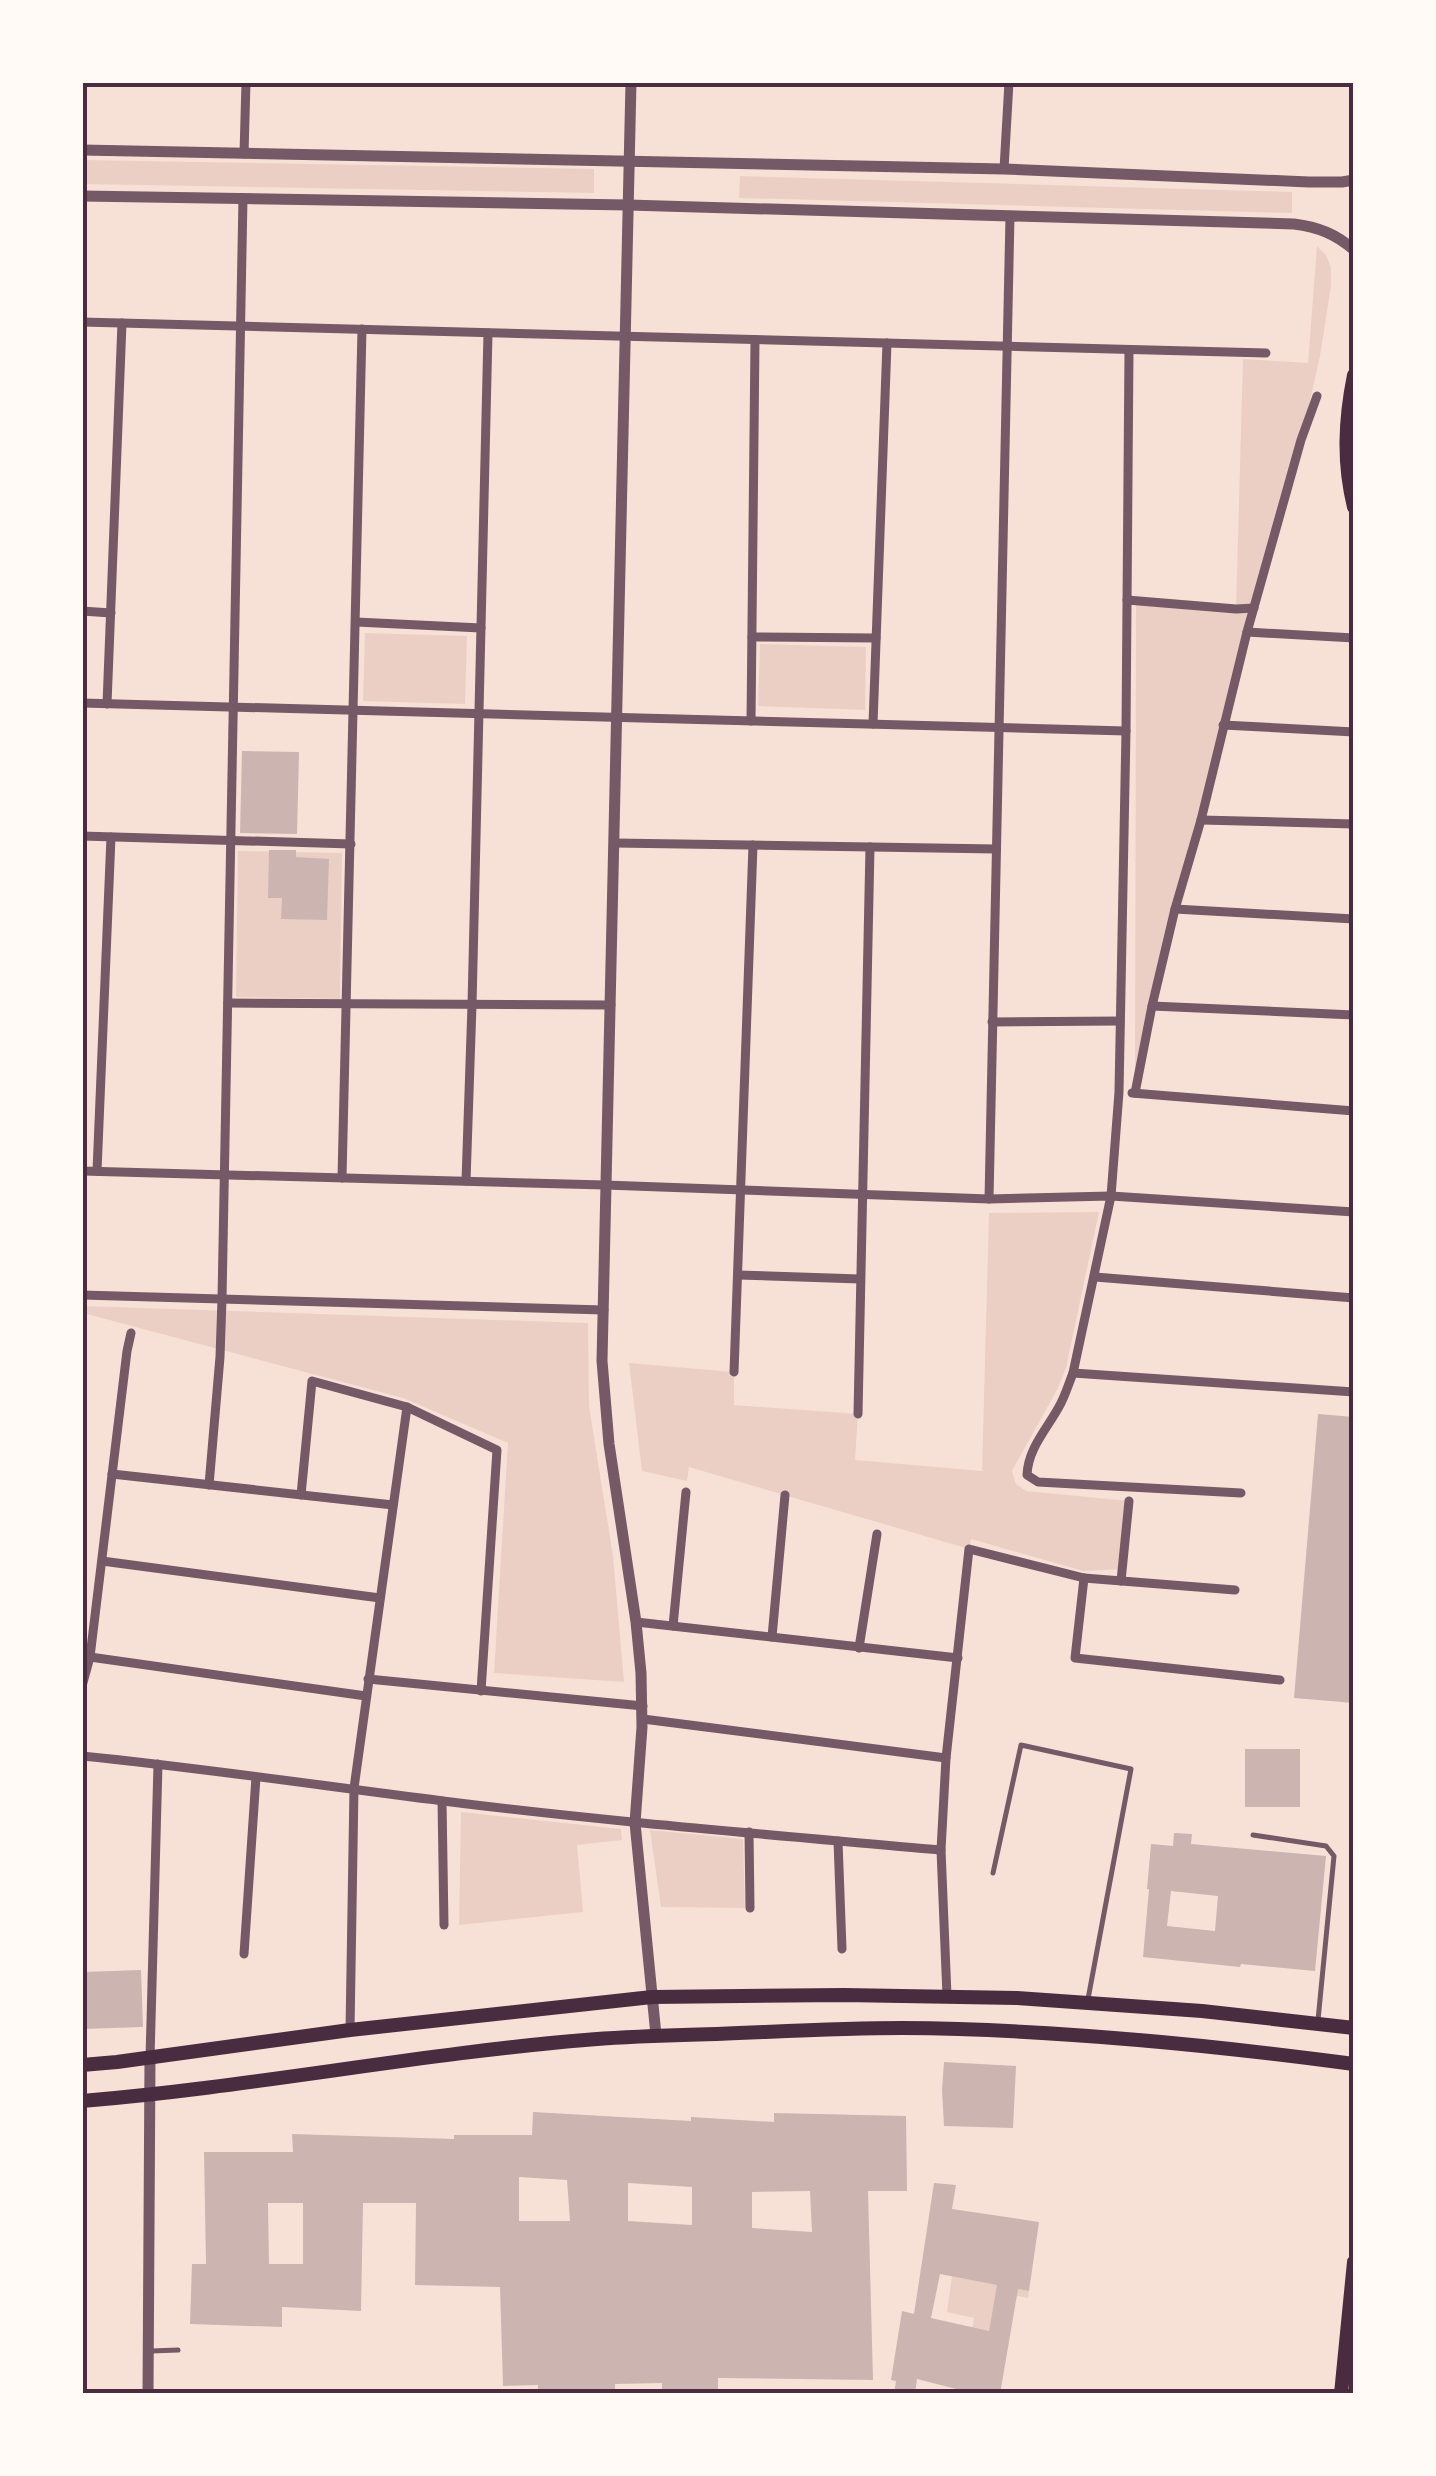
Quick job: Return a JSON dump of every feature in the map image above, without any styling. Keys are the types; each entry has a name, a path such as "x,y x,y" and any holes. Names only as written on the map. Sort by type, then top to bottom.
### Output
{"main road":[{"path":"1354,375 1345,425 1354,507"},
{"path":"82,2064 652,1997 947,1996 1087,2002 1354,2028"},
{"path":"82,2100 502,2048 656,2035 829,2029 997,2030 1153,2040 1354,2064"},
{"path":"1341,2394 1354,2262"}],"street":[{"path":"244,154 246,82"},
{"path":"631,82 602,1361 609,1444 636,1622 643,1713 634,1823 656,2035"},
{"path":"1004,169 1009,82"},
{"path":"82,150 1004,169 1309,182 1354,180"},
{"path":"82,196 628,204 1294,224 1329,232 1354,250"},
{"path":"209,1484 222,1299 243,198"},
{"path":"989,1199 1010,216"},
{"path":"82,322 1266,353"},
{"path":"107,704 122,323"},
{"path":"342,1178 362,330"},
{"path":"466,1181 488,333"},
{"path":"751,721 755,340"},
{"path":"873,724 887,344"},
{"path":"1129,350 1119,1092 1111,1196 1073,1372 1063,1400 1032,1450 1026,1476 1038,1482 1241,1492"},
{"path":"1135,1093 1175,908 1201,820 1222,725 1300,440 1316,396"},
{"path":"1127,600 1254,608"},
{"path":"82,611 110,612"},
{"path":"356,622 480,628"},
{"path":"1247,632 1354,638"},
{"path":"752,637 876,638"},
{"path":"82,703 1126,731"},
{"path":"1222,725 1354,732"},
{"path":"1201,820 1354,824"},
{"path":"82,836 351,844"},
{"path":"96,1171 111,837"},
{"path":"614,842 996,850"},
{"path":"734,1372 752,845"},
{"path":"858,1414 870,847"},
{"path":"1175,908 1354,919"},
{"path":"228,1002 611,1006"},
{"path":"1152,1006 1354,1014"},
{"path":"992,1022 1120,1021"},
{"path":"1119,1092 1354,1111"},
{"path":"82,1171 605,1184 989,1199 1111,1196 1354,1212"},
{"path":"738,1275 860,1279"},
{"path":"1095,1278 1354,1298"},
{"path":"82,1295 604,1310"},
{"path":"82,1686 90,1657 126,1351 132,1333"},
{"path":"1073,1372 1354,1392"},
{"path":"301,1495 312,1381 407,1407 497,1450 481,1690"},
{"path":"350,2030 354,1788 407,1407"},
{"path":"112,1474 393,1506"},
{"path":"673,1626 686,1492"},
{"path":"772,1637 784,1495"},
{"path":"1120,1581 1128,1501"},
{"path":"859,1648 877,1534"},
{"path":"947,1996 941,1850 946,1758 970,1548 1084,1578 1235,1590"},
{"path":"102,1561 380,1598"},
{"path":"1084,1578 1075,1658 1280,1680"},
{"path":"636,1622 958,1658"},
{"path":"82,1623 94,1625"},
{"path":"90,1657 366,1696"},
{"path":"368,1679 481,1690 946,1758"},
{"path":"82,1756 634,1823 941,1850"},
{"path":"148,2394 149,2094 158,1764"},
{"path":"244,1954 256,1778"},
{"path":"442,1801 444,1925"},
{"path":"749,1832 750,1908"},
{"path":"838,1840 842,1950"}],"lane":[{"path":"993,1873 1021,1745 1131,1769 1087,2002"},
{"path":"1252,1835 1326,1846 1334,1856 1317,2023"},
{"path":"148,2351 178,2350"}],"shaded area":[{"path":"83,160 594,169 594,193 83,184"},
{"path":"740,176 1292,192 1292,213 739,198"},
{"path":"1317,246 1331,267 1320,356 1223,725 1135,1093 1136,601 1236,609 1243,359 1308,363"},
{"path":"365,633 467,636 465,704 363,701"},
{"path":"760,644 866,647 865,710 758,706"},
{"path":"238,851 342,853 340,999 236,997"},
{"path":"1099,1212 1066,1368 1012,1471 1016,1484 1026,1491 1129,1501 1122,1569 1083,1571 971,1539 969,1549 689,1467 687,1481 642,1471 629,1363 734,1372 734,1405 858,1414 855,1460 982,1471 989,1213"},
{"path":"82,1306 588,1323 589,1406 613,1556 624,1682 494,1673 508,1443 403,1398 83,1313"},
{"path":"461,1812 621,1829 622,1840 577,1845 583,1912 459,1925"},
{"path":"650,1830 743,1839 745,1908 661,1907"},
{"path":"952,2276 1029,2291 1028,2298 996,2292 984,2358 968,2355 974,2318 947,2312"}],"building":[{"path":"242,751 299,752 297,834 240,833"},
{"path":"269,850 296,850 296,857 329,859 327,920 281,919 282,898 268,898"},
{"path":"1318,1414 1354,1417 1354,1703 1294,1698"},
{"path":"1245,1749 1300,1749 1300,1807 1245,1807"},
{"path":"1174,1833 1192,1834 1191,1844 1326,1856 1315,1971 1143,1957 1151,1844 1173,1846","holes":["1171,1891 1218,1896 1215,1931 1167,1926"]},
{"path":"141,1970 143,2027 82,2029 82,1972"},
{"path":"944,2062 1016,2066 1013,2128 944,2126"},
{"path":"533,2112 774,2122 774,2113 906,2116 907,2191 868,2191 873,2380 718,2378 718,2394 662,2394 662,2383 615,2384 615,2394 538,2394 538,2385 503,2386 500,2287 415,2285 416,2203 363,2203 361,2311 282,2307 282,2327 190,2324 192,2264 206,2264 204,2152 293,2152 292,2134 454,2139 454,2135 532,2135","holes":["519,2177 567,2180 570,2221 519,2221","628,2183 692,2187 692,2225 628,2221","810,2191 812,2232 752,2228 752,2192","268,2203 303,2203 303,2264 269,2264"]},
{"path":"934,2183 956,2185 952,2209 1039,2222 1029,2291 1018,2289 1000,2394 976,2394 917,2379 915,2394 894,2394 896,2381 891,2380 902,2311 914,2314","holes":["940,2274 997,2285 989,2331 931,2318"]}]}
